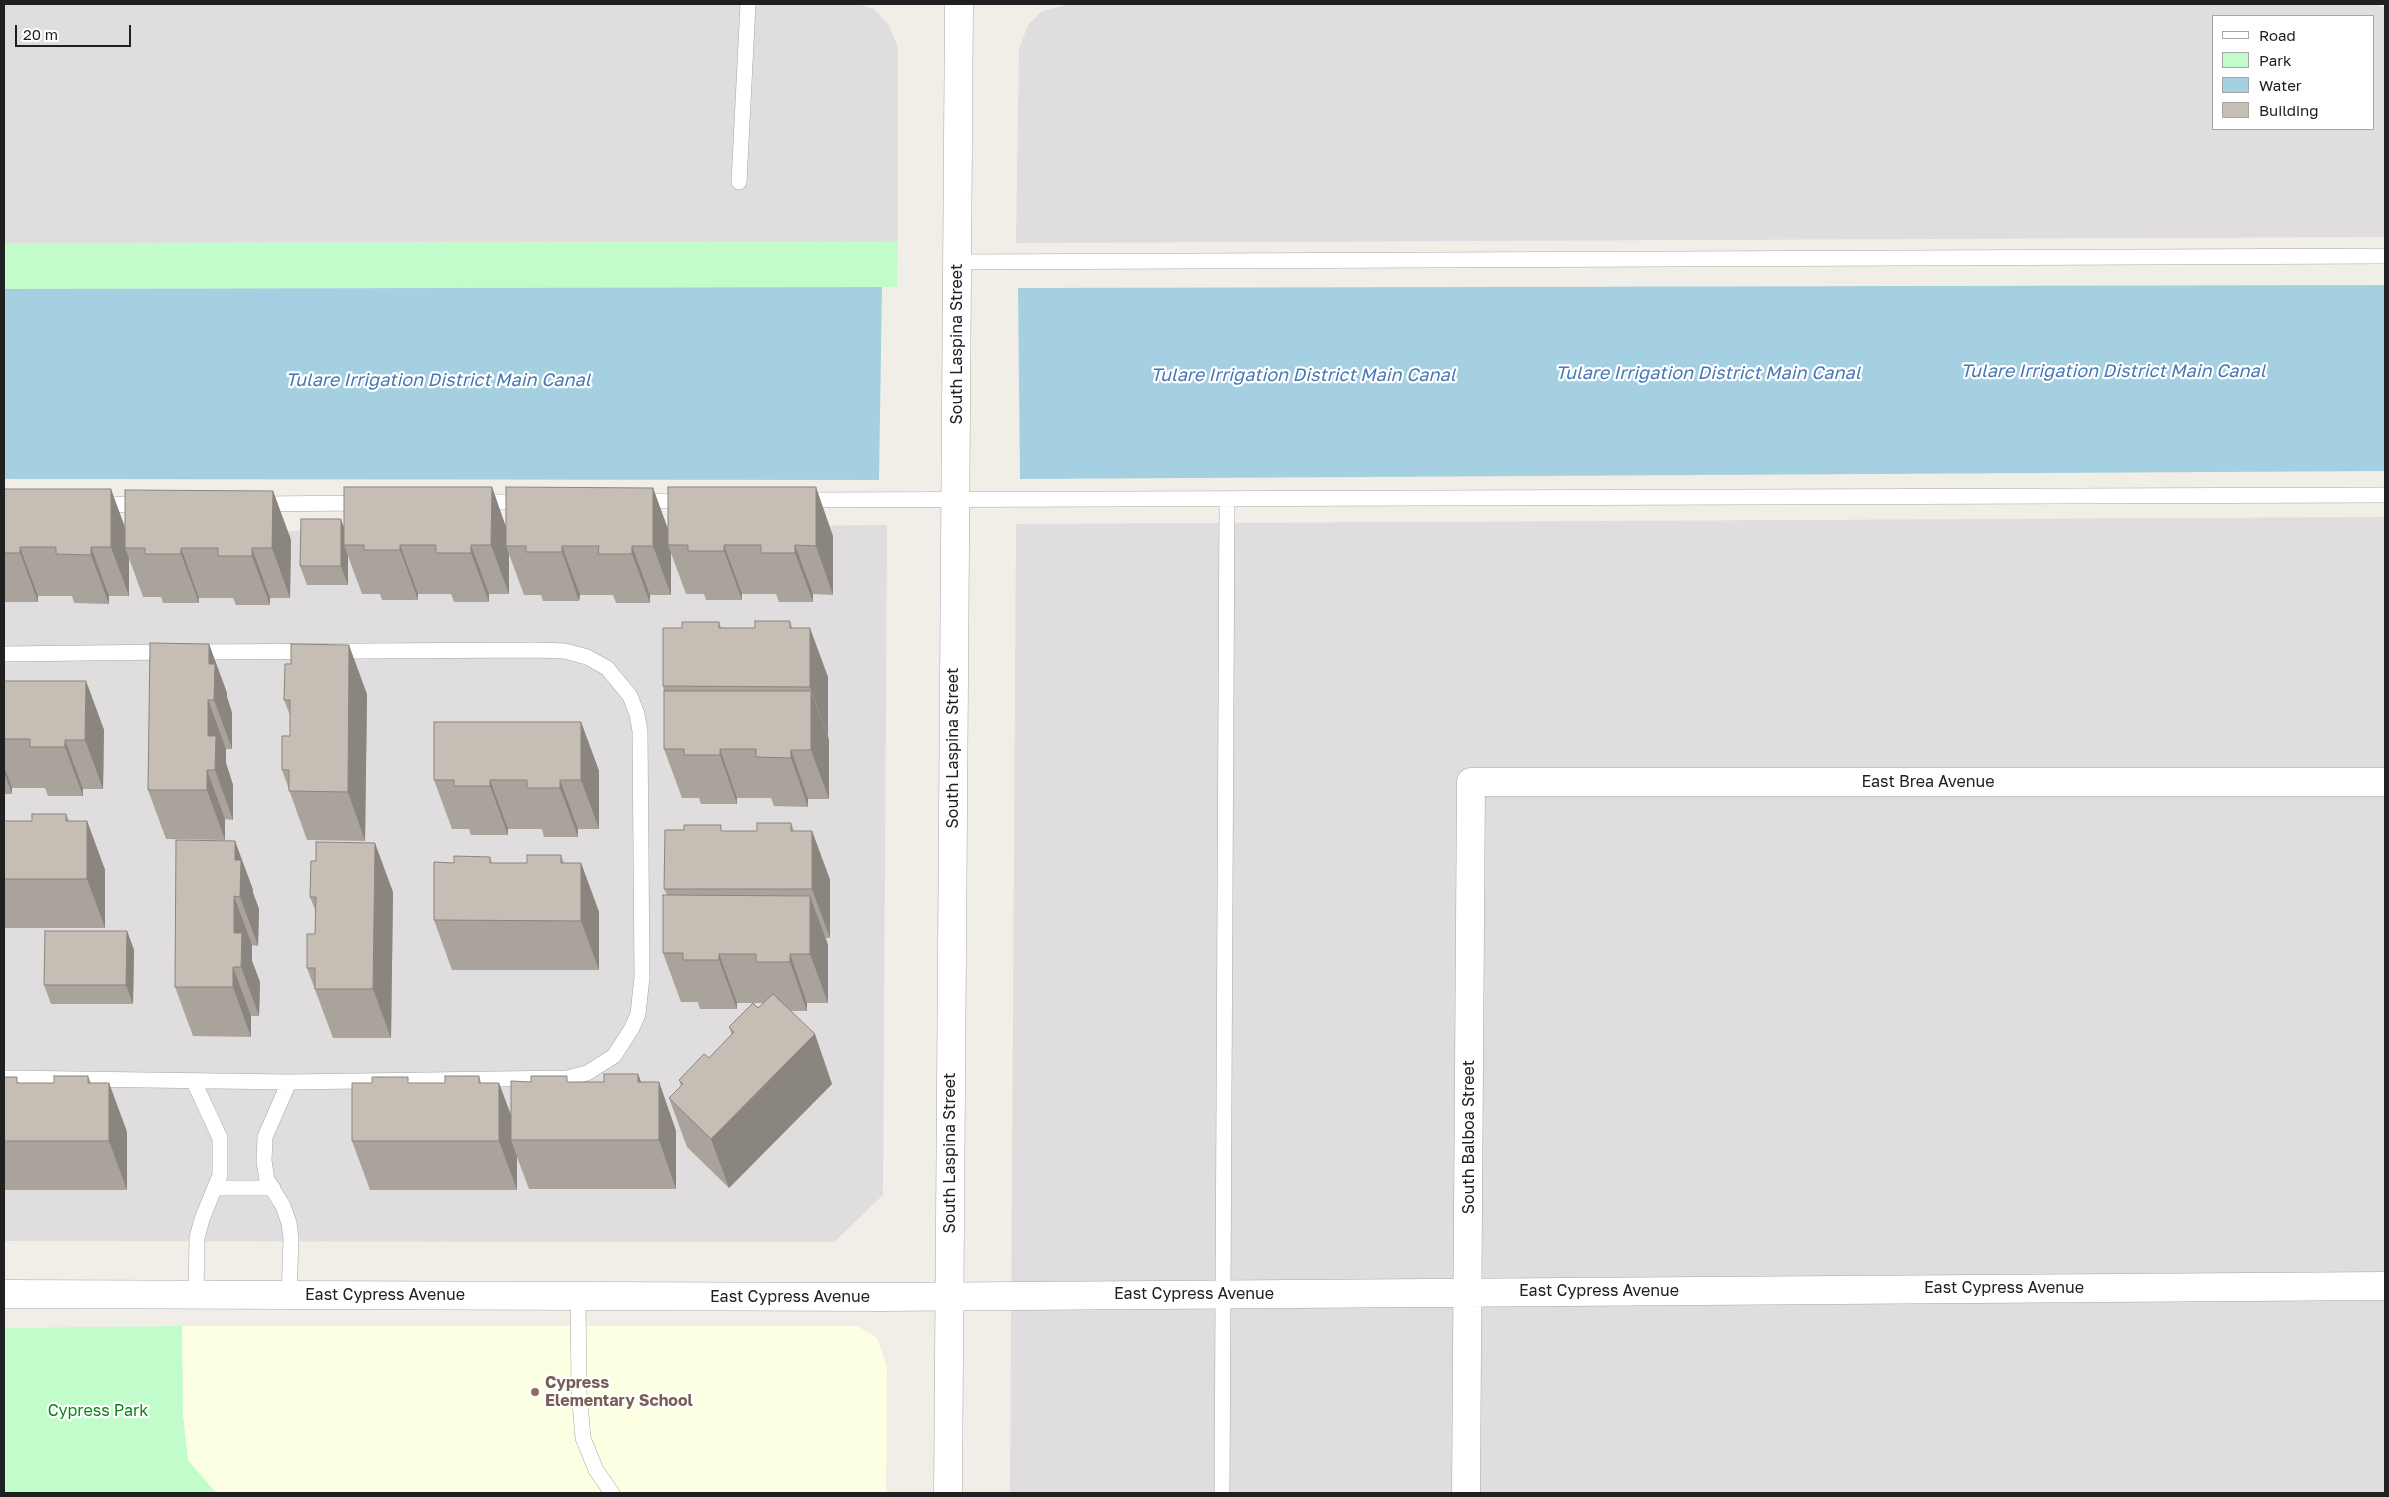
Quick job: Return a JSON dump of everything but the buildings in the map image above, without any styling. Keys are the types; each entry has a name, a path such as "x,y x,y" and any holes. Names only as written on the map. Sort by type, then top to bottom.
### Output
{"street":[{"name":"South Laspina Street","path":"948,1493 957,437 958,4"},
{"name":"East Brea Avenue","path":"1471,782 2385,782"},
{"name":"South Balboa Street","path":"1466,1493 1471,782"},
{"name":"East Cypress Avenue","path":"4,1294 949,1296 2385,1286"}],"lane":[{"path":"739,182 748,4"},
{"path":"957,262 2385,256"},
{"path":"781,500 2385,495"},
{"path":"1222,1493 1227,500"},
{"path":"622,501 701,501"},
{"path":"462,502 542,502"},
{"path":"242,504 382,503"},
{"path":"82,505 162,504"},
{"path":"4,654 565,651 587,658 606,668 630,696 637,714 640,731 642,977 638,1014 623,1044 614,1056 587,1073 567,1078 289,1082 4,1078"},
{"path":"194,1082 220,1138 220,1175 202,1219 197,1238 196,1293"},
{"path":"289,1082 265,1137 264,1170 267,1180 283,1206 289,1223 291,1239 289,1295"},
{"path":"215,1188 273,1188"},
{"path":"578,1296 579,1390 582,1438 596,1470 612,1493"}],"shaded area":[{"path":"4,4 858,4 874,9 889,26 898,47 898,242 4,243"},
{"path":"2375,4 2385,8 2385,237 1016,243 1019,49 1028,25 1042,11 1066,5"},
{"path":"2385,517 2385,1493 1010,1493 1016,524"},
{"path":"887,525 883,1195 834,1242 4,1241 4,534"},
{"name":"Cypress Elementary School","path":"182,1326 857,1326 877,1338 887,1367 886,1493 216,1493 188,1460 183,1417"}],"green space":[{"path":"898,242 897,287 4,289 4,243"},
{"name":"Cypress Park","path":"182,1326 183,1417 188,1460 216,1493 4,1493 4,1328"}],"water":[{"name":"Tulare Irrigation District Main Canal","path":"2385,285 2385,471 1020,479 1018,288"},
{"name":"Tulare Irrigation District Main Canal","path":"882,287 879,480 4,479 4,289"}],"place":[{"name":"Cypress Elementary School","path":"535,1392"}]}
